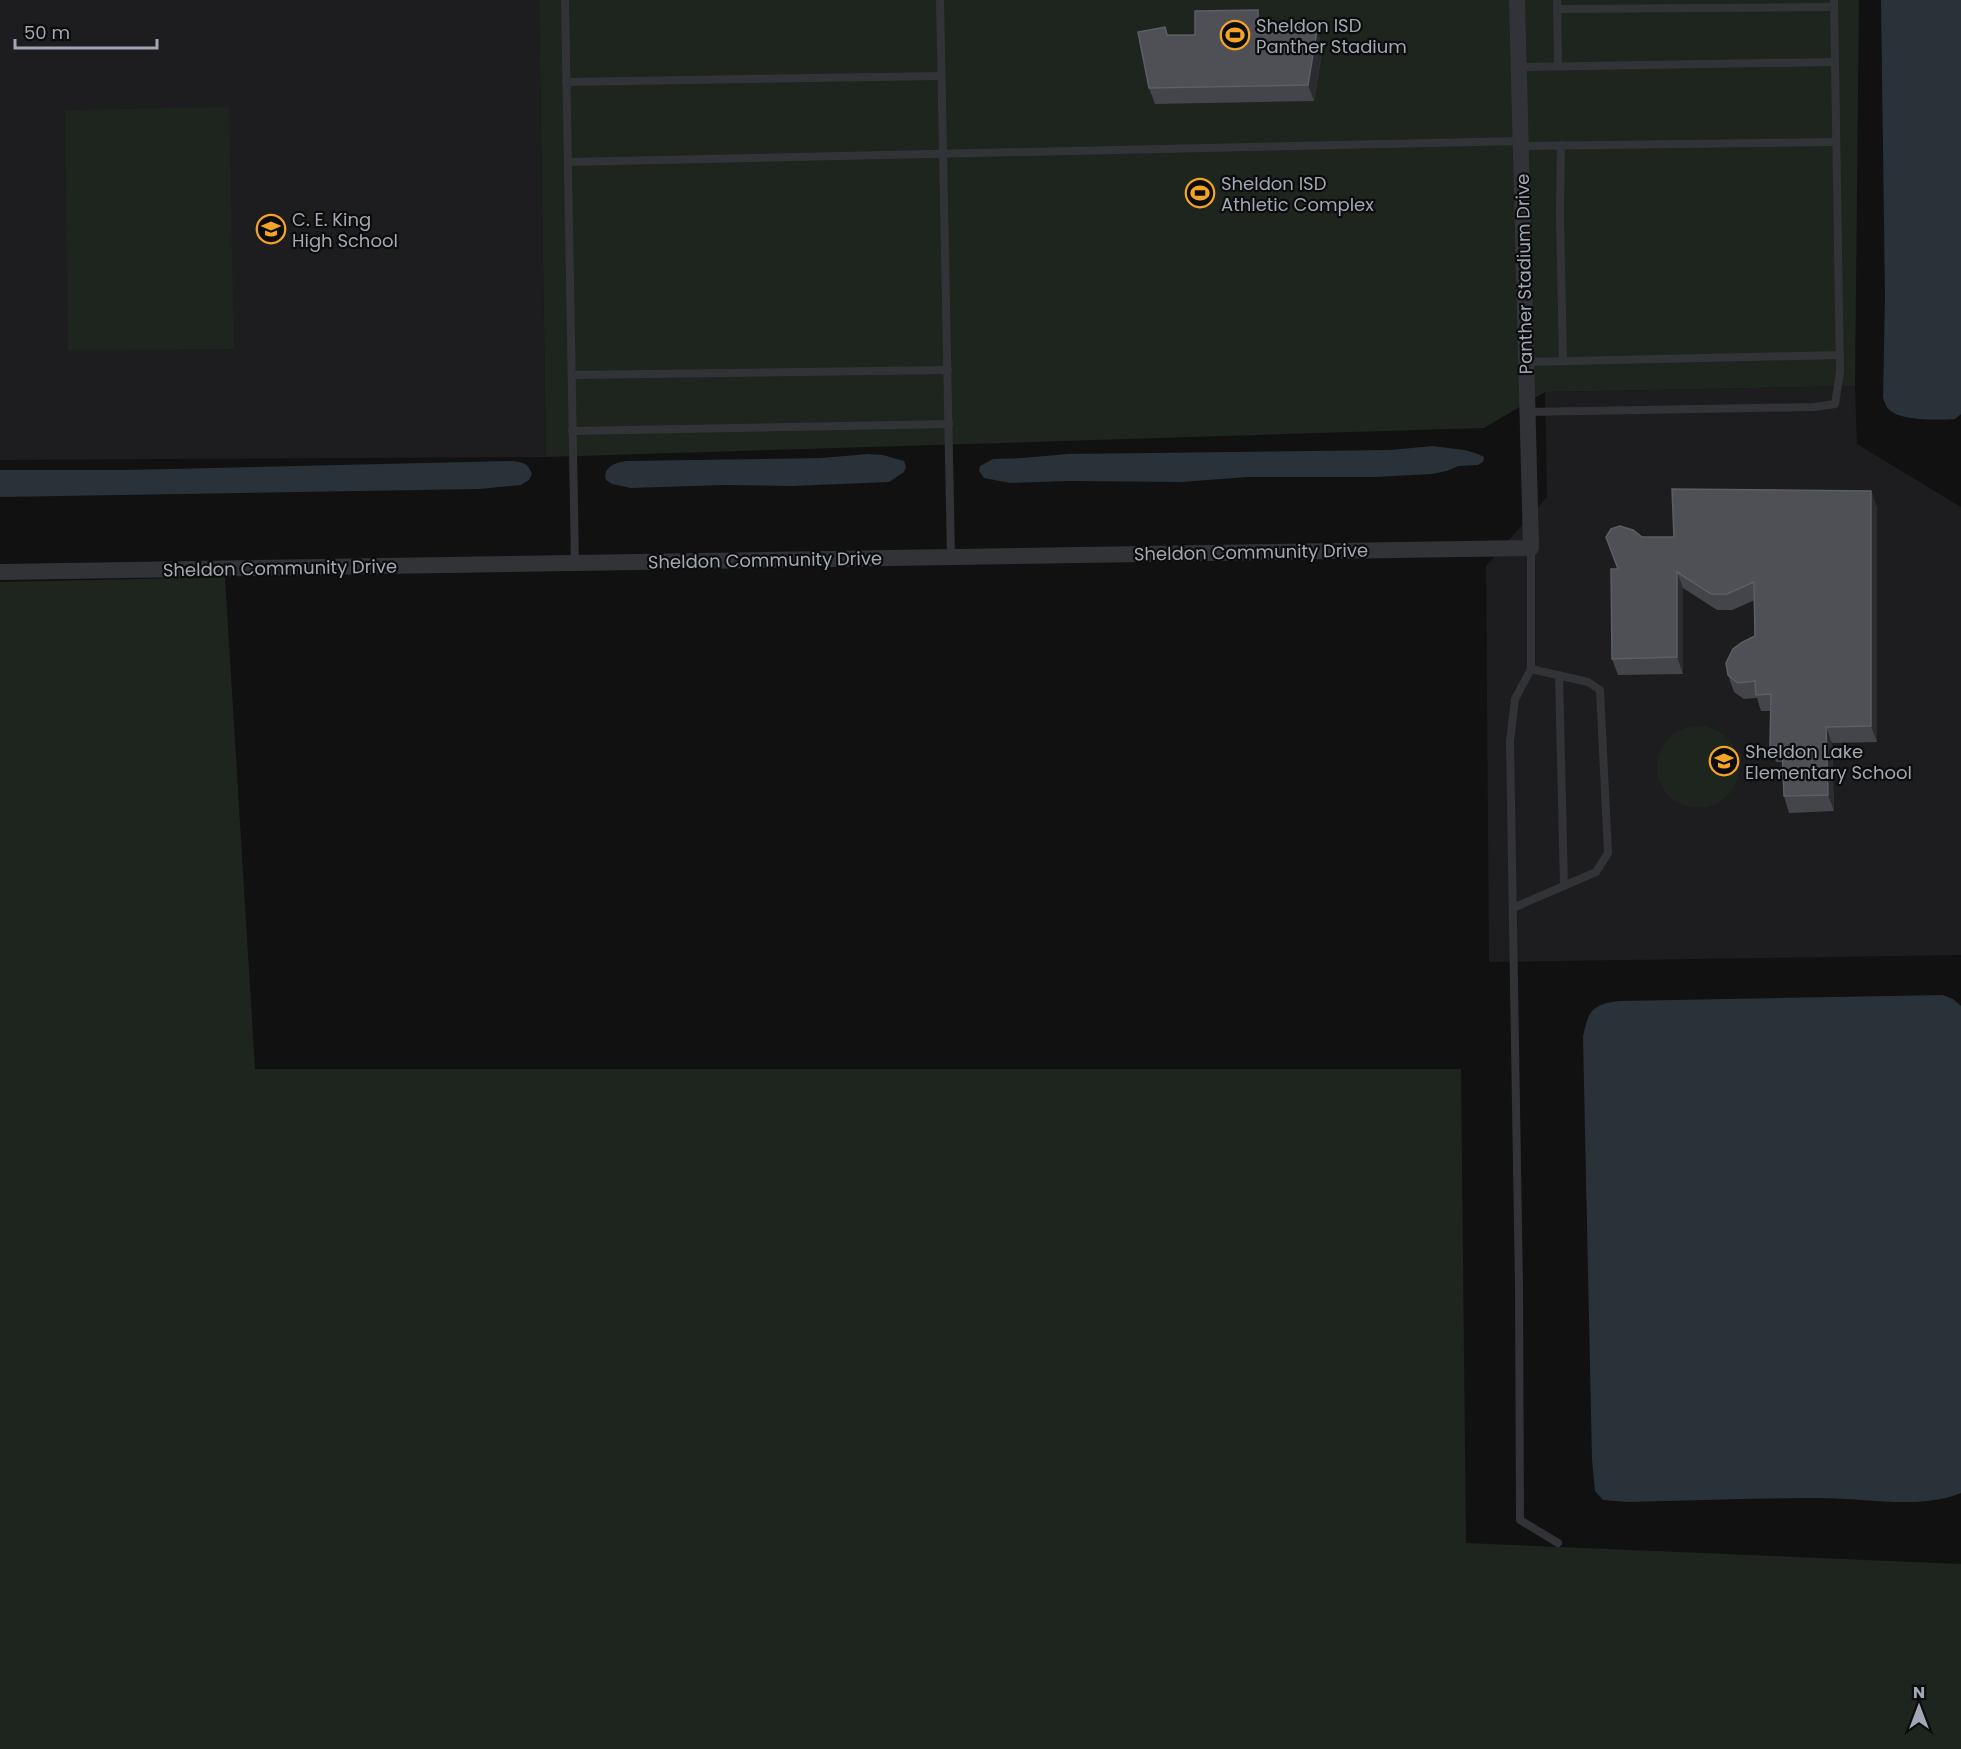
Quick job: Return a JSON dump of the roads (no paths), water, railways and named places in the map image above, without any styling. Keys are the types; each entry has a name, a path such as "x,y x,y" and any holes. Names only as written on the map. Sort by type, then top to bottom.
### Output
{"street":[{"name":"Panther Stadium Drive","path":"1517,0 1531,548"},
{"name":"Sheldon Community Drive","path":"0,572 1531,548"}],"lane":[{"path":"565,0 574,563"},
{"path":"939,0 951,557"},
{"path":"1527,412 1814,407 1836,404 1840,372 1834,3 1557,5 1558,66"},
{"path":"1519,67 1836,62"},
{"path":"566,82 941,76"},
{"path":"568,162 1521,143 1561,145 1836,141"},
{"path":"1561,145 1563,361"},
{"path":"1526,362 1840,355"},
{"path":"572,375 948,370"},
{"path":"572,430 949,424"},
{"path":"1531,548 1531,669 1515,699 1510,741 1519,1287 1520,1520 1558,1543"},
{"path":"1513,908 1596,872 1608,853 1600,690 1588,682 1531,669"},
{"path":"1559,675 1564,886"}],"place":[{"name":"Sheldon ISD Panther Stadium","path":"1235,35"},
{"name":"Sheldon ISD Athletic Complex","path":"1200,193"},
{"name":"C. E. King High School","path":"271,229"},
{"name":"Sheldon Lake Elementary School","path":"1724,761"}]}
